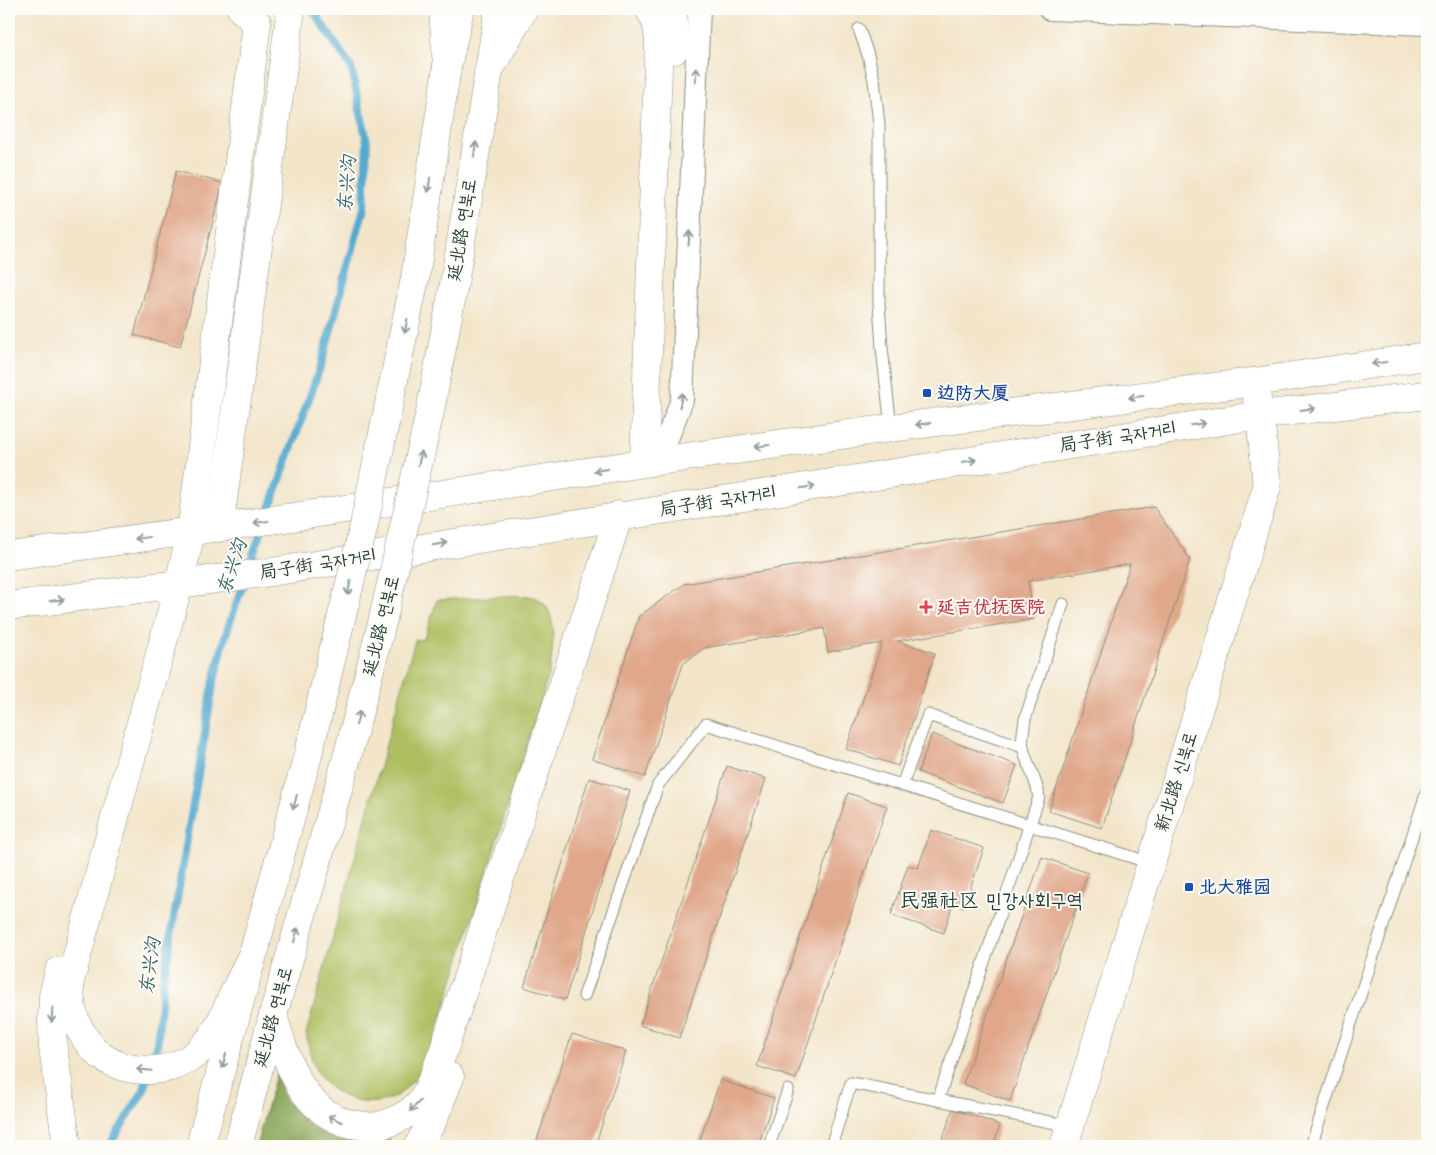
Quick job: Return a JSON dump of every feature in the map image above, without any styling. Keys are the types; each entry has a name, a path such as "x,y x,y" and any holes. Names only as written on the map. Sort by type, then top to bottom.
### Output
{"main road":[{"path":"443,9 447,67"},
{"name":"延北路 연북로","path":"200,1146 308,755 364,525 415,278 447,67 460,9"},
{"name":"延北路 연북로","path":"238,1146 273,1015 345,765 382,624 430,412 454,284 499,9"},
{"path":"488,72 524,9"},
{"path":"649,9 656,21 659,39 651,462"},
{"path":"651,462 674,31 673,9"},
{"path":"225,527 291,11"},
{"path":"253,13 190,532 179,584 70,981 74,1018 93,1048 111,1061 142,1070 157,1071 172,1067 191,1058 213,1035 222,1022 256,946"},
{"name":"局子街 국자거리","path":"9,556 225,527 651,462 891,428 1254,382 1427,356"},
{"name":"新北路 신북로","path":"1067,1136 1267,487 1260,415 1254,382"},
{"name":"局子街 국자거리","path":"9,606 271,572 1260,415 1427,395"},
{"path":"273,1015 287,1062 316,1106 332,1118 358,1126 379,1126 396,1121 414,1108 426,1093 443,1052 625,515"},
{"path":"418,1146 432,1122 450,1077 625,515"},
{"path":"67,1146 53,1047 53,996 60,964 147,660 179,584"}],"street":[{"path":"651,462 682,400 699,9"},
{"path":"1050,9 1182,12 1427,24"}],"lane":[{"path":"859,29 874,80 879,124 879,303 891,428"},
{"path":"938,1100 1039,796 1037,784 1023,747 1022,735 1025,719 1063,604"},
{"path":"902,785 928,715 1023,747"},
{"path":"584,996 655,790 706,724 1151,862"},
{"path":"1311,1146 1427,791"},
{"path":"830,1146 851,1084 938,1100 1067,1136"},
{"path":"769,1146 788,1090"}],"green space":[{"path":"502,596 536,598 544,603 549,611 552,621 553,644 549,674 434,1041 426,1059 413,1080 399,1094 387,1100 375,1102 349,1099 327,1085 319,1075 312,1060 306,1034 415,640 424,639 437,600"},
{"path":"276,1074 290,1106 323,1134 350,1141 388,1137 391,1146 256,1146"}],"building":[{"path":"176,171 223,183 180,347 134,335"},
{"path":"1154,507 1190,559 1102,828 1049,811 1130,564 1028,581 1034,619 897,641 935,653 898,766 846,749 882,643 828,652 824,628 704,648 683,664 645,777 592,759 639,616 684,584"},
{"path":"932,734 1017,765 1003,803 918,772"},
{"path":"727,766 766,779 679,1038 640,1025"},
{"path":"589,778 630,791 565,1000 524,987"},
{"path":"848,793 887,806 796,1079 757,1066"},
{"path":"931,830 984,848 964,907 953,903 944,933 891,915 908,865 918,868"},
{"path":"1042,857 1088,873 1010,1101 963,1084"},
{"path":"572,1034 626,1051 595,1146 535,1146"},
{"path":"720,1080 774,1098 758,1146 698,1146"},
{"path":"953,1109 1000,1125 993,1146 940,1146"}],"waterway":[{"name":"东兴沟","path":"267,516 321,365 364,208 367,142 351,67 312,9"},
{"name":"东兴沟","path":"248,570 263,526"},
{"name":"东兴沟","path":"152,1064 157,1045 163,983 213,685 225,637 244,581"},
{"name":"东兴沟","path":"109,1146 144,1090 148,1075"}],"place":[{"name":"边防大厦","path":"927,393"},
{"name":"延吉优抚医院","path":"926,607"},
{"name":"北大雅园","path":"1189,887"}],"district":[{"name":"民强社区 민강사회구역","path":"991,900"}]}
